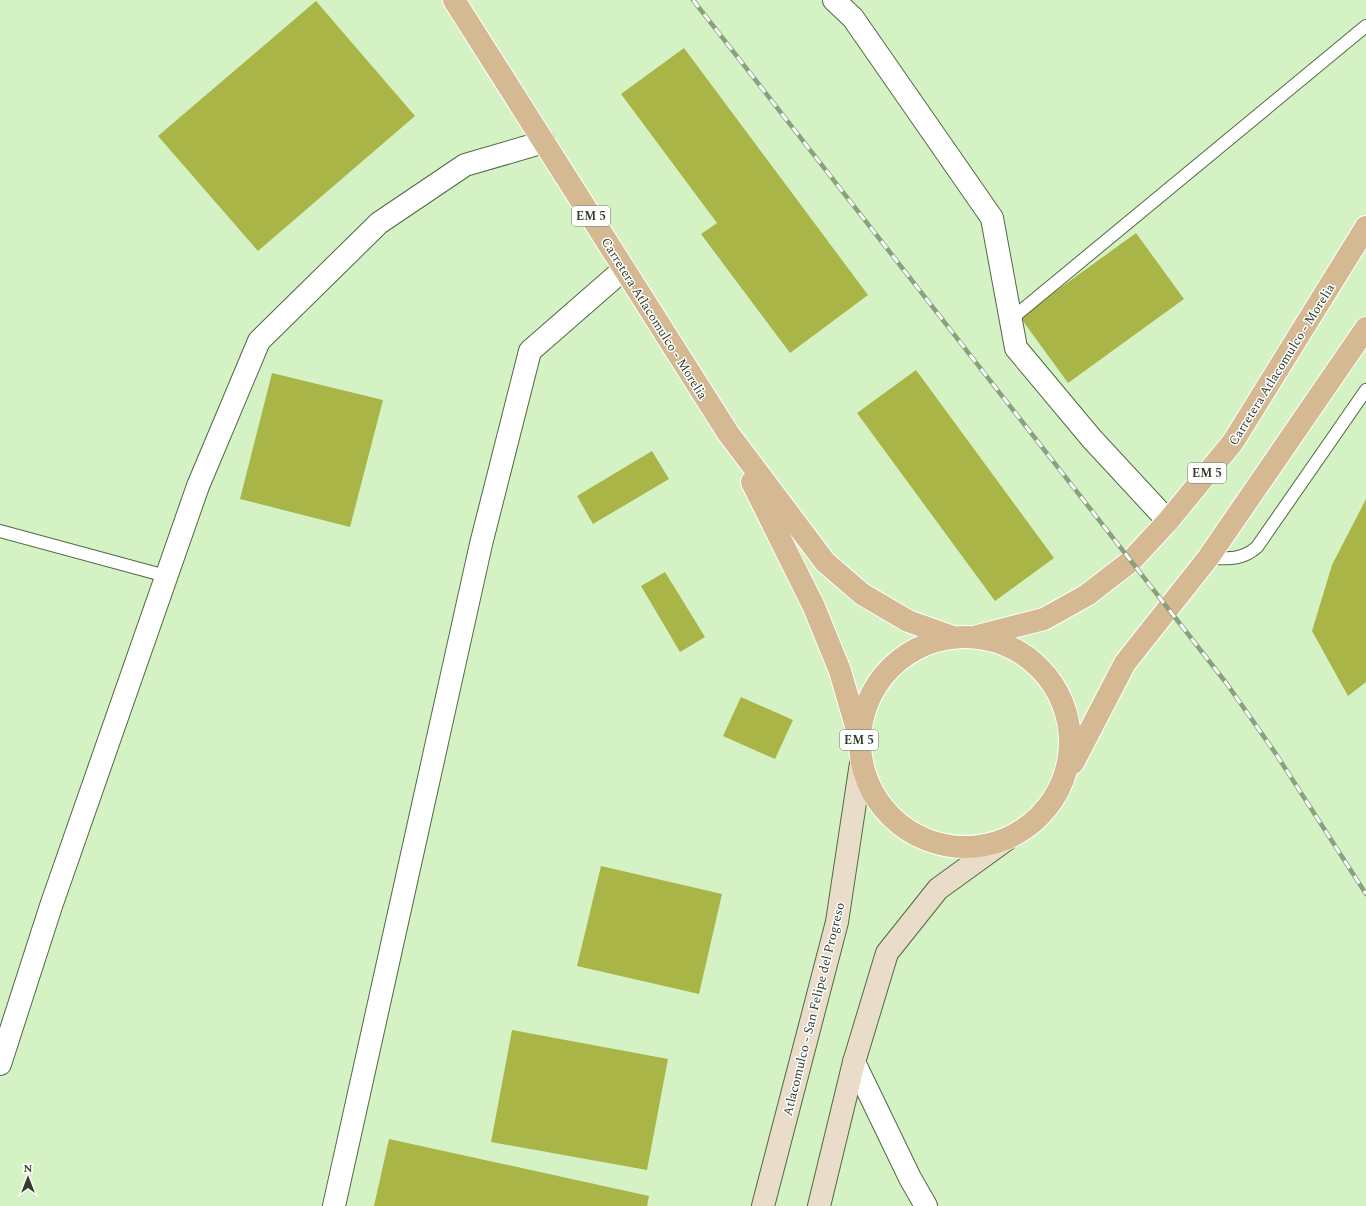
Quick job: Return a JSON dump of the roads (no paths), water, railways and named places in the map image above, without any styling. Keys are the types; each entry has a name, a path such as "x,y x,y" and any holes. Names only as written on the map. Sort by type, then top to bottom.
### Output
{"main road":[{"name":"Carretera Atlacomulco - Morelia","path":"454,0 728,432 825,562 862,594 908,621 963,637 1044,619 1087,595 1131,561 1168,521 1233,442 1366,227"},
{"name":"EM 5","path":"1065,778 1070,759 1071,743 1069,719 1060,694 1044,672 1028,657 1005,644 963,637 929,642 905,655 883,675 869,697 862,716 859,736 861,763 873,794 894,820 906,830 922,839 965,848 987,845 1007,839 1024,830 1042,814 1056,796 1125,663 1208,558 1366,328"},
{"name":"Carretera Atlacomulco - Morelia","path":"728,432 814,608 840,671 859,736"},
{"name":"Atlacomulco - San Felipe del Progreso","path":"763,1206 837,922 861,763"},
{"path":"819,1206 854,1062 886,953 938,889 1007,839"}],"street":[{"path":"834,0 853,18 992,218 1016,348 1092,439 1168,521"},
{"path":"0,1064 51,906 198,486 259,341 379,223 465,165 544,142"},
{"path":"334,1206 480,552 530,351 624,270"},
{"path":"854,1062 910,1178 926,1206"}],"lane":[{"path":"1010,320 1366,26"},
{"path":"1208,558 1233,558 1248,555 1257,547 1366,390"},
{"path":"0,532 166,576"}],"railway":[{"path":"693,0 1227,684 1276,754 1366,894"}]}
